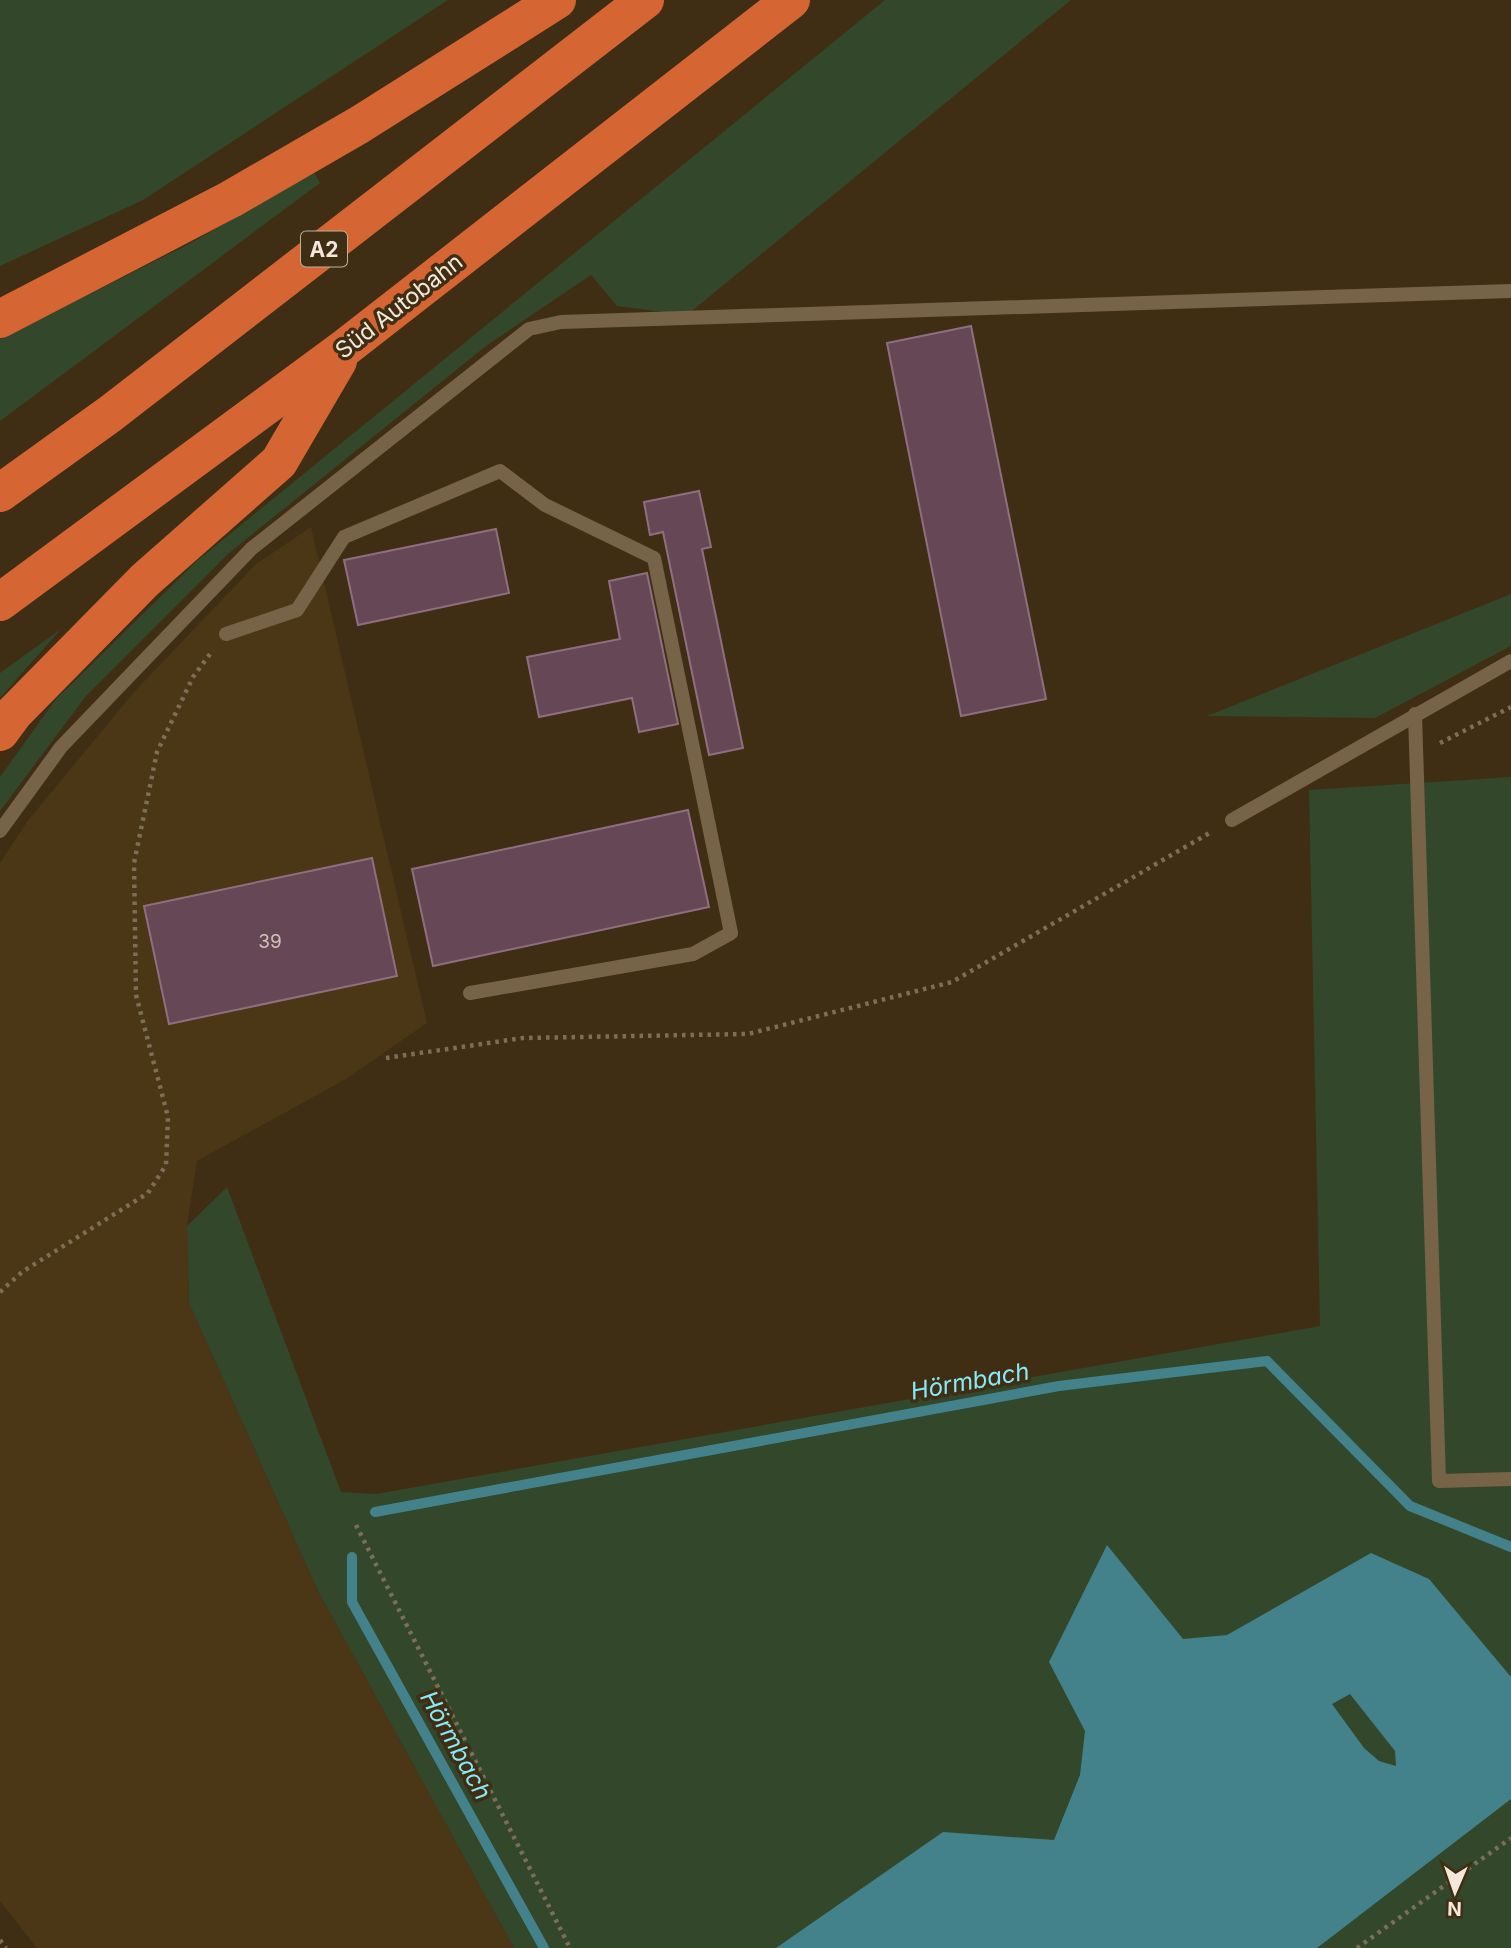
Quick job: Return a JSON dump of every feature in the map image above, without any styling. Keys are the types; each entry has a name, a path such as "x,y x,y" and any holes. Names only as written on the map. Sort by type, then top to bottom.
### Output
{"highway":[{"path":"0,319 231,199 359,125 557,0"},
{"name":"A2","path":"0,493 110,414 645,0"},
{"name":"Süd Autobahn","path":"0,602 346,347 791,0"},
{"path":"0,732 15,713 145,580 279,462 346,347"}],"lane":[{"path":"0,831 61,747 251,549 529,329 561,322 1511,291"},
{"path":"226,634 297,610 344,537 500,471 545,505 654,558 731,933 693,954 470,993"},
{"path":"1232,820 1415,713 1511,661"},
{"path":"1415,713 1439,1481 1511,1479"}],"path":[{"path":"0,1292 22,1272 148,1193 166,1165 168,1117 136,995 134,863 158,752 193,677 226,634"},
{"path":"1417,754 1511,707"},
{"path":"386,1058 523,1038 748,1034 952,982 1232,820"},
{"path":"356,1525 570,1948"},
{"path":"1357,1948 1511,1838"},
{"path":"0,1940 6,1948"}],"shaded area":[{"path":"311,527 427,1023 346,1079 197,1161 187,1226 189,1303 318,1591 514,1948 37,1948 0,1901 0,863 26,823 134,692 256,564"}],"green space":[{"path":"0,0 448,0 143,200 0,266"},
{"path":"885,0 1071,0 687,315 617,306 591,275 486,346 229,553 86,696 0,811 0,777 56,699 198,560"},
{"path":"314,172 320,183 0,421 0,339 189,244"},
{"path":"1511,594 1511,646 1375,718 1207,716"},
{"path":"61,629 0,698 0,673"},
{"path":"1511,777 1511,1948 514,1948 318,1591 189,1303 187,1226 227,1187 341,1492 376,1494 1320,1326 1309,790"}],"water":[{"path":"1107,1545 1183,1639 1227,1635 1371,1553 1429,1579 1511,1677 1511,1799 1317,1948 776,1948 943,1832 1054,1840 1080,1775 1085,1731 1049,1662","holes":["1350,1694 1395,1751 1396,1766 1379,1761 1364,1748 1332,1704"]}],"building":[{"path":"971,326 1046,699 961,716 887,343"},
{"path":"699,491 711,547 702,549 743,748 709,755 663,532 650,535 644,502"},
{"path":"496,529 509,593 358,625 344,560"},
{"path":"647,573 678,724 639,732 632,698 539,717 527,657 620,639 609,581"},
{"path":"688,810 709,907 433,966 412,869"},
{"path":"372,858 397,976 169,1024 144,906"}],"waterway":[{"name":"Hörmbach","path":"375,1512 1059,1386 1267,1361 1410,1506 1511,1547"},
{"name":"Hörmbach","path":"352,1557 352,1602 544,1948"}]}
